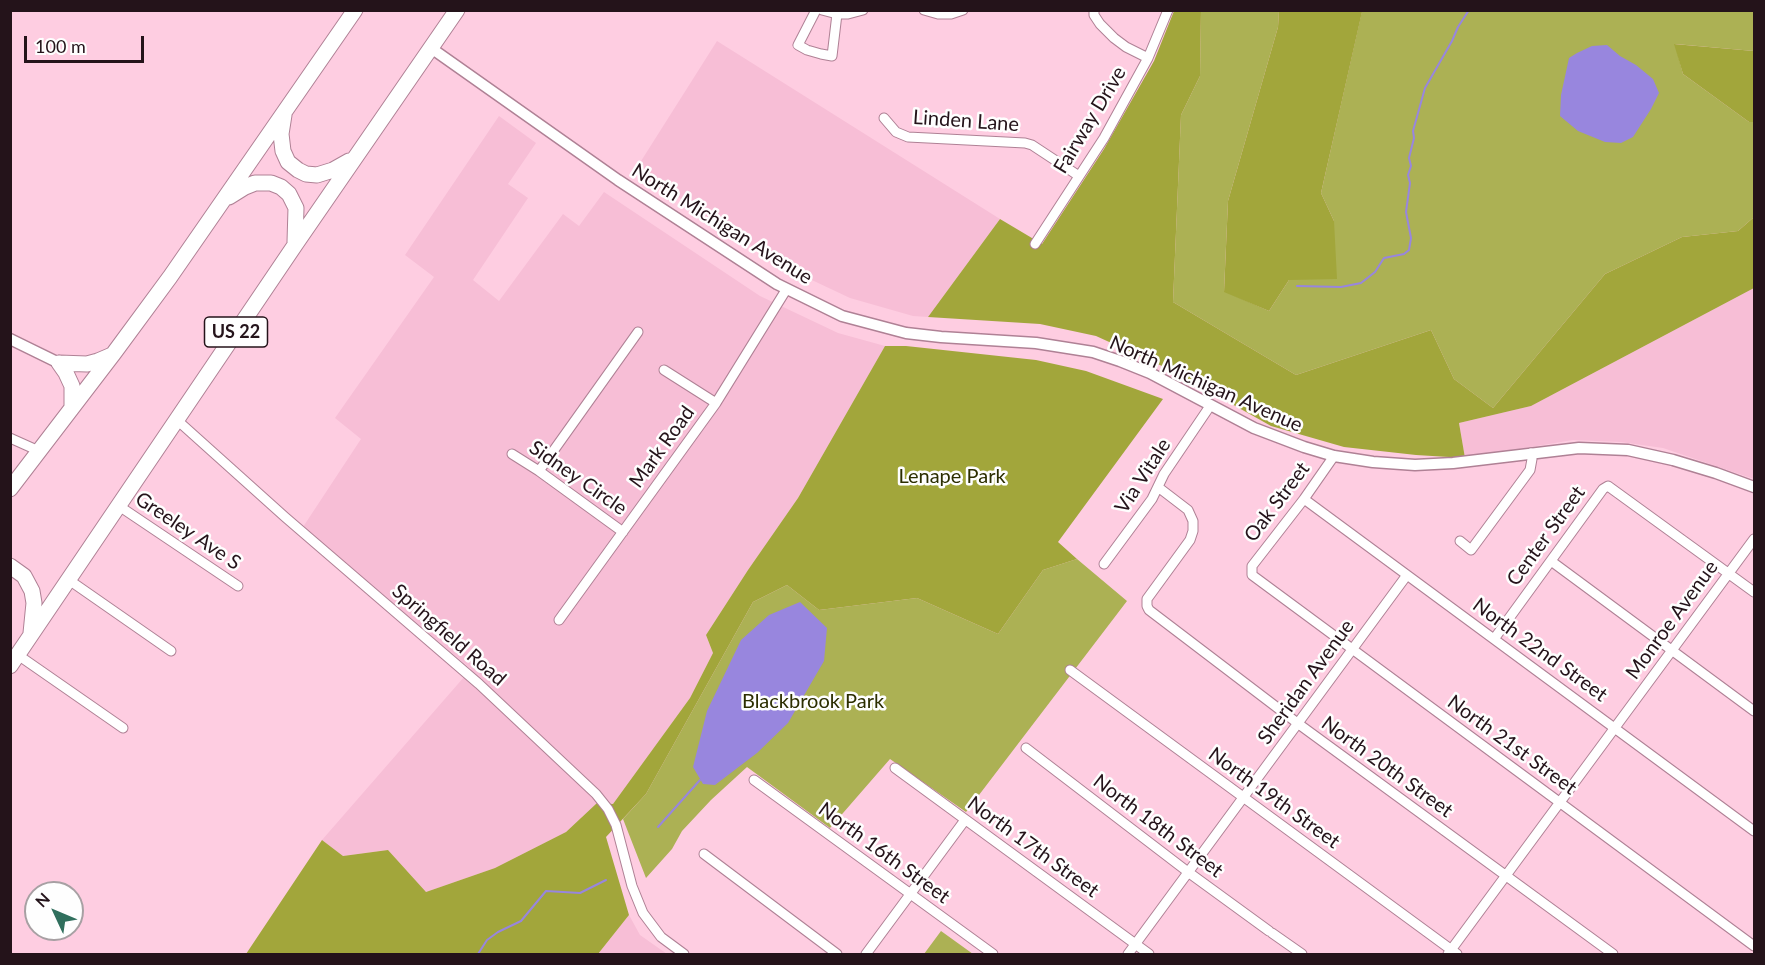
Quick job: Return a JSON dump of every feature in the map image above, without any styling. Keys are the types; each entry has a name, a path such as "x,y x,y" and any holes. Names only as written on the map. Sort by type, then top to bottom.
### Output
{"highway":[{"path":"10,489 114,353 224,201 355,10"},
{"name":"US 22","path":"14,660 457,10"},
{"path":"286,109 281,145 286,158 298,170 306,174 321,174 354,158"},
{"path":"224,201 255,183 271,183 281,188 289,194 296,208 295,245"},
{"path":"60,363 87,364 114,353"},
{"path":"60,363 72,386 72,408"},
{"path":"10,566 24,576 32,591 34,603 31,636"}],"street":[{"path":"816,10 798,45 820,54 832,56 837,14"},
{"path":"822,10 837,14 863,10"},
{"path":"924,10 938,14 951,14 963,10"},
{"path":"1094,10 1094,15 1100,24 1114,38 1148,58"},
{"name":"Fairway Drive","path":"1035,244 1104,138 1148,58 1168,10"},
{"name":"North Michigan Avenue","path":"431,48 618,180 786,290 842,316 906,333 1036,343 1093,352 1150,373 1210,406 1275,436 1334,456 1414,465 1453,463 1579,448 1629,450 1683,463 1755,487"},
{"name":"Linden Lane","path":"884,118 896,132 908,137 1032,145 1079,176"},
{"name":"Mark Road","path":"559,620 716,403 786,290"},
{"path":"539,471 638,332"},
{"path":"10,339 60,363"},
{"path":"664,370 716,403"},
{"name":"Via Vitale","path":"1104,564 1152,499 1164,474 1210,406"},
{"name":"Springfield Road","path":"177,420 293,524 479,684 596,794 608,809 616,825 635,896 643,914 661,937 684,954"},
{"path":"10,438 39,451"},
{"path":"1460,541 1471,550 1530,470 1532,453"},
{"name":"Sidney Circle","path":"512,454 623,532"},
{"name":"Oak Street","path":"1252,570 1252,566 1334,456"},
{"name":"Center Street","path":"1494,639 1603,489 1608,486 1729,574"},
{"name":"North 20th Street","path":"1158,487 1188,510 1193,520 1193,531 1190,540 1147,599 1149,610 1298,724 1613,954"},
{"name":"North 22nd Street","path":"1304,499 1755,831"},
{"name":"Greeley Ave S","path":"119,506 238,586"},
{"name":"Monroe Avenue","path":"1452,953 1506,876 1755,539"},
{"path":"1551,561 1755,711"},
{"name":"North 21st Street","path":"1252,570 1252,575 1352,650 1755,947"},
{"path":"1729,574 1755,592"},
{"name":"Sheridan Avenue","path":"1128,954 1407,575"},
{"path":"69,580 171,651"},
{"path":"14,660 123,728"},
{"name":"North 19th Street","path":"1070,670 1452,953"},
{"name":"North 18th Street","path":"1026,748 1188,872 1302,954"},
{"name":"North 17th Street","path":"895,768 1149,954"},
{"name":"North 16th Street","path":"754,780 993,954"},
{"path":"866,954 965,820"},
{"path":"704,854 837,954"},
{"path":"1750,954 1755,947"}],"shaded area":[{"path":"717,41 1000,219 928,317 913,316 850,298 780,265 636,169"},
{"path":"1607,45 1653,79 1659,93 1633,137 1621,143 1605,142 1578,131 1560,116 1561,95 1569,58 1592,46"},
{"path":"499,116 536,143 508,184 528,198 473,280 499,301 563,214 579,226 604,192 760,296 838,333 885,346 798,498 706,635 713,653 690,698 613,804 597,803 566,832 495,868 426,892 388,850 343,856 322,840 471,669 303,527 361,439 335,418 434,277 405,255"},
{"path":"1754,288 1754,479 1663,448 1621,442 1573,440 1465,458 1459,423 1531,406"},
{"path":"800,602 827,628 824,661 788,723 757,753 715,785 703,784 693,767 707,711 741,640 769,615"},
{"path":"629,915 640,935 667,954 598,954"}],"green space":[{"path":"1174,11 1201,11 1200,76 1181,115 1173,302 1296,375 1431,330 1454,379 1493,408 1605,274 1682,237 1738,231 1754,217 1754,288 1531,406 1459,423 1465,458 1344,447 1271,426 1173,371 1096,336 1040,324 928,317 1000,219 1042,244 1104,149 1154,61"},
{"path":"1201,11 1279,11 1278,27 1228,201 1224,291 1269,311 1289,280 1334,221 1321,193 1362,11 1754,11 1754,51 1675,44 1683,74 1749,122 1754,122 1754,217 1738,231 1682,237 1605,274 1493,408 1454,379 1431,330 1296,375 1173,302 1181,115 1200,76"},
{"path":"1279,11 1362,12 1321,193 1334,221 1337,279 1289,280 1269,311 1224,292 1228,201 1278,27"},
{"path":"1674,44 1754,51 1754,122 1749,122 1683,74"},
{"name":"Lenape Park","path":"885,346 906,346 1036,360 1086,371 1163,399 1058,542 1077,559 1043,570 998,634 917,598 819,610 787,585 753,602 646,794 606,837 629,915 598,954 246,954 322,840 343,856 388,850 426,892 495,868 566,832 597,803 613,804 690,698 713,653 706,635 798,498"},
{"name":"Blackbrook Park","path":"1077,559 1127,601 966,812 890,759 830,828 747,767 682,831 672,849 646,878 623,819 646,794 753,602 787,585 819,610 917,598 998,634 1043,570"},
{"path":"941,931 973,954 924,954"}],"waterway":[{"path":"1297,286 1341,287 1361,283 1375,272 1384,258 1404,254 1409,250 1411,238 1406,212 1413,131 1425,88 1469,10"},
{"path":"658,827 700,780"},
{"path":"478,954 487,940 521,921 546,891 580,893 606,880"}]}
